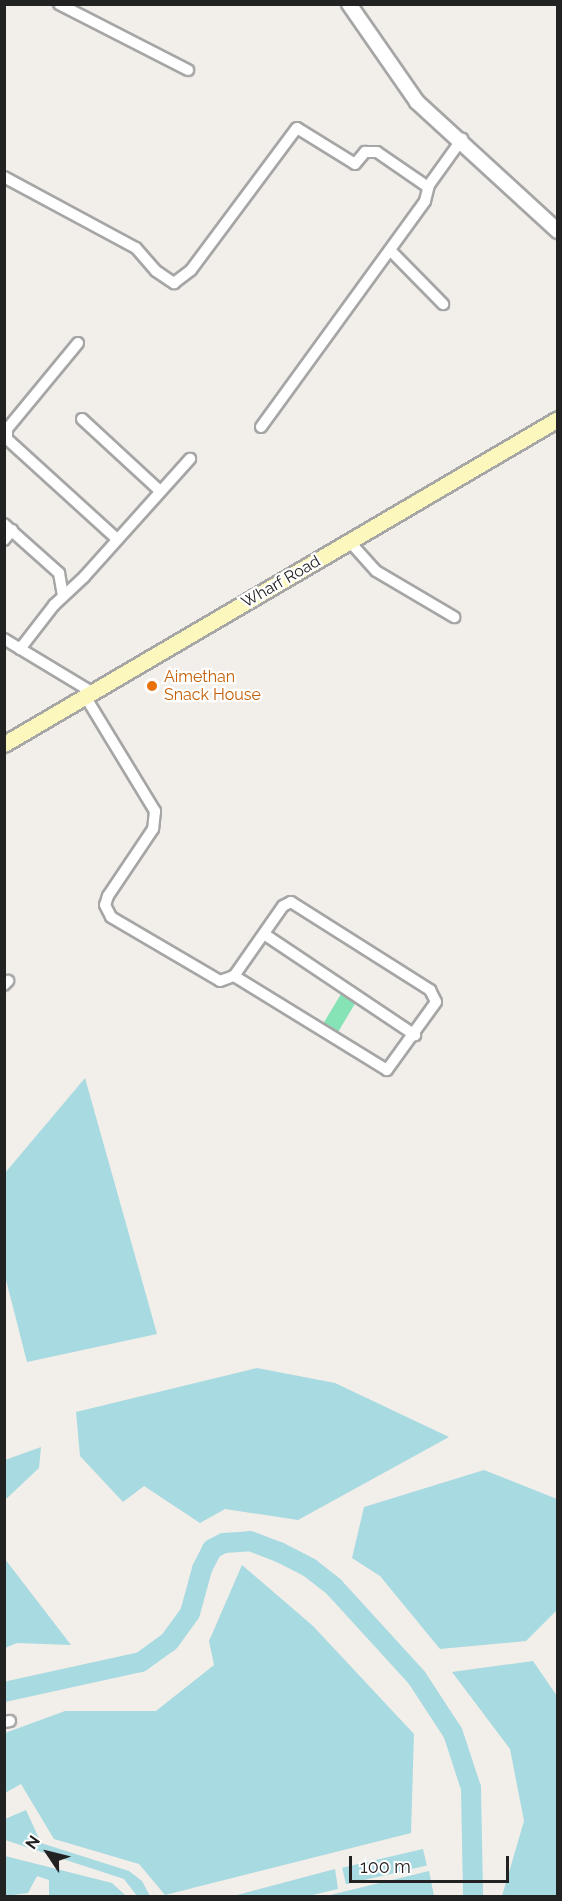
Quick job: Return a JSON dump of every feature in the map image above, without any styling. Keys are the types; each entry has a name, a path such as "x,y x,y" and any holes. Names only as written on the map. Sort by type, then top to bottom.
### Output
{"main road":[{"name":"Wharf Road","path":"7,740 558,419"}],"street":[{"path":"59,4 188,70"},
{"path":"349,4 406,90 462,139 558,231"},
{"path":"4,177 136,248 156,271 174,283 202,257 293,130 302,129 355,164 369,150 378,152 428,187"},
{"path":"261,427 425,201 428,187 462,139"},
{"path":"390,250 443,304"},
{"path":"78,343 7,429 7,439 117,539"},
{"path":"82,419 160,491"},
{"path":"20,649 63,595 190,459"},
{"path":"4,540 8,527 60,573 63,595"},
{"path":"349,541 376,571 454,617"},
{"path":"4,639 89,694 155,811 153,829 108,896 107,911 111,917 204,975 220,981 234,976 283,906 291,902 430,990 436,1002 391,1069 383,1070 234,976"},
{"path":"264,934 415,1035"}],"green space":[{"path":"341,994 356,1003 337,1034 322,1026"}],"water":[{"path":"85,1078 157,1334 27,1362 5,1276 5,1173"},
{"path":"257,1368 335,1383 449,1437 298,1520 225,1509 200,1523 144,1486 123,1502 80,1456 76,1412"},
{"path":"41,1447 39,1468 5,1500 5,1460"},
{"path":"484,1470 557,1499 557,1610 526,1641 440,1649 380,1576 352,1558 364,1507"},
{"path":"5,1559 71,1645 17,1643 5,1648"},
{"path":"242,1565 313,1626 414,1734 411,1833 165,1895 139,1864 54,1839 21,1784 5,1793 5,1733 65,1711 156,1711 214,1665 209,1641"},
{"path":"533,1661 557,1696 557,1896 502,1896 524,1821 510,1749 452,1672"},
{"path":"26,1810 41,1843 129,1871 142,1881 150,1896 137,1896 124,1879 5,1840 5,1819"},
{"path":"423,1849 427,1866 346,1884 342,1868"},
{"path":"5,1856 112,1883 126,1896 49,1896 49,1880 37,1876 28,1893 5,1896"},
{"path":"335,1869 338,1889 308,1896 233,1896"},
{"path":"429,1871 434,1896 326,1896"}],"waterway":[{"path":"4,1692 141,1662 169,1642 190,1613 202,1569 212,1549 224,1543 250,1541 279,1552 310,1568 334,1587 417,1678 453,1733 471,1788 473,1896"}],"place":[{"name":"Aimethan Snack House","path":"152,686"}]}
